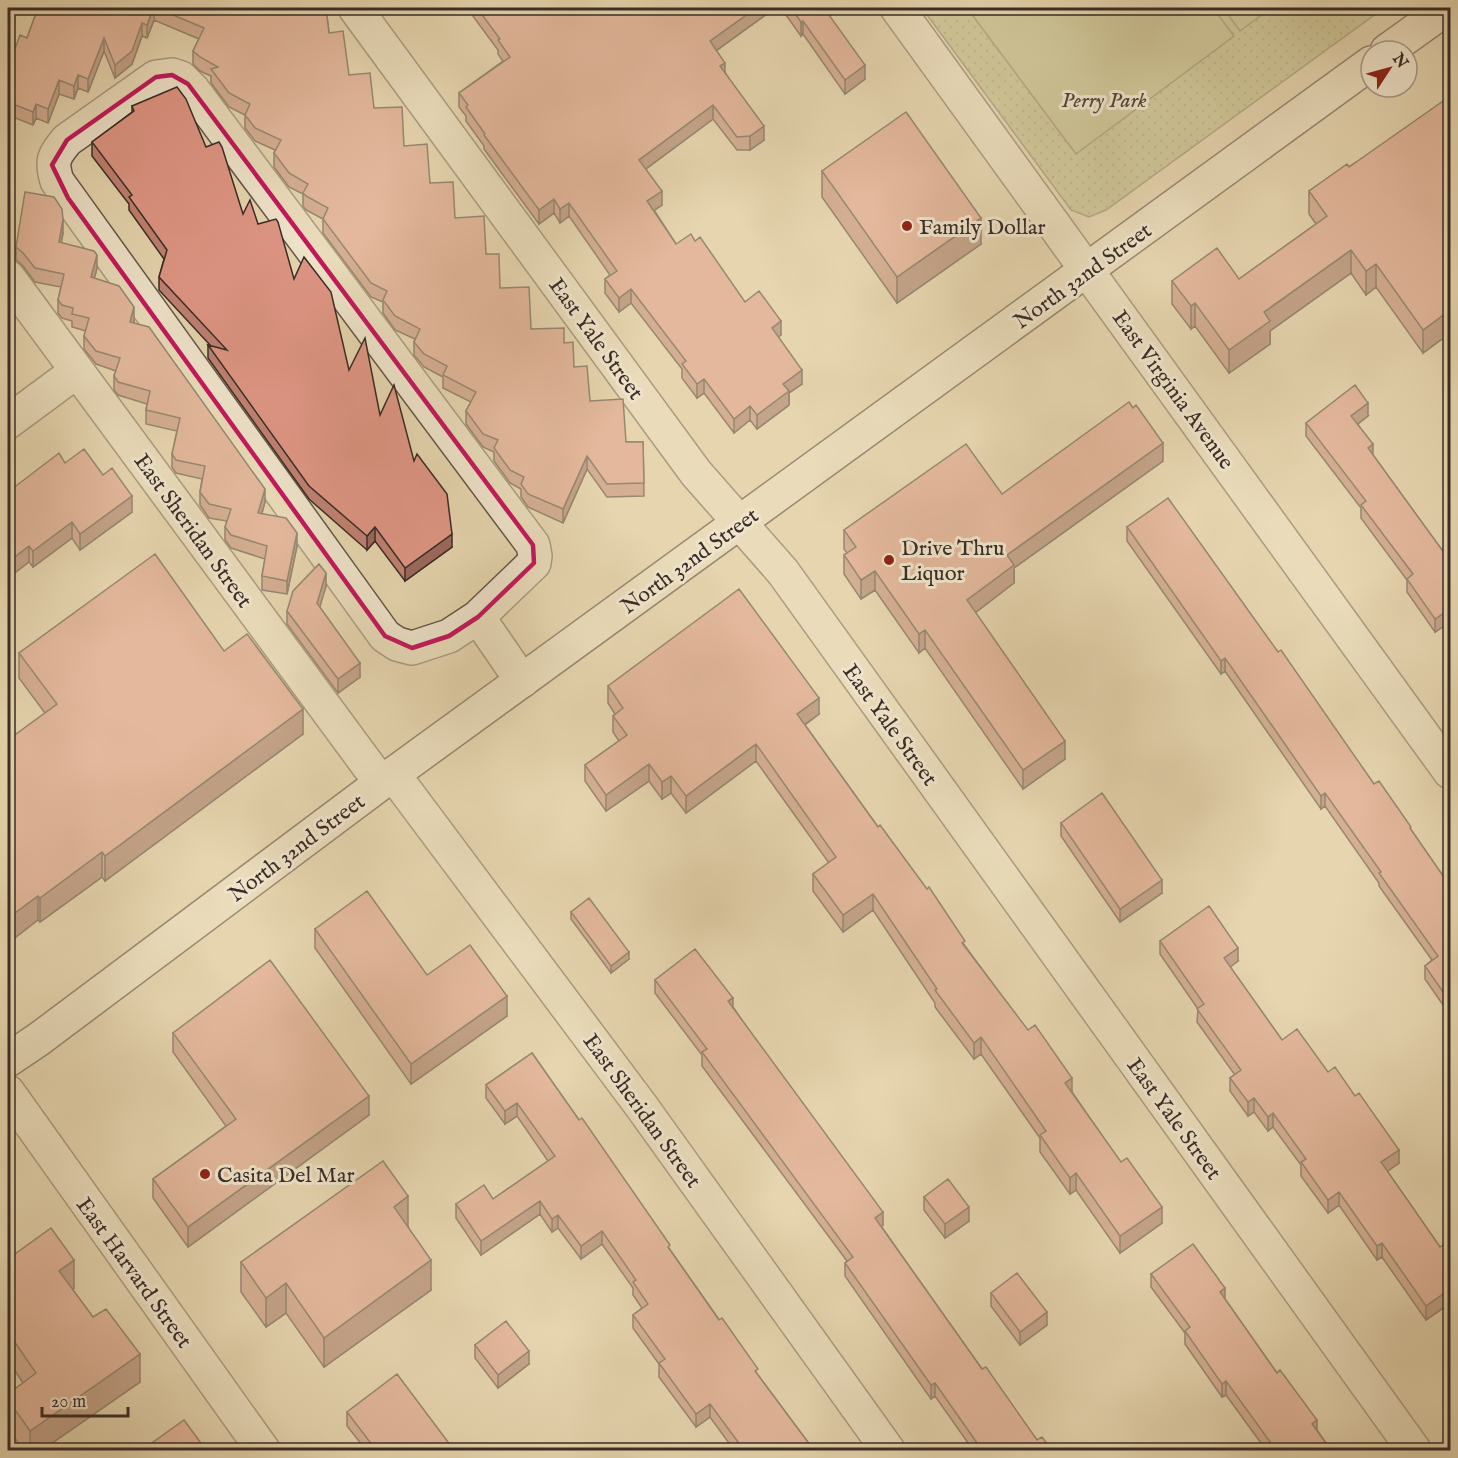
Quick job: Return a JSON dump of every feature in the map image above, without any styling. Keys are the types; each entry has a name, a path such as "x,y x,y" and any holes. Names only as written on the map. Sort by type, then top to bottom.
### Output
{"street":[{"name":"East Yale Street","path":"355,8 696,473 783,572 1414,1450"},
{"name":"East Virginia Avenue","path":"897,8 1450,772"},
{"path":"1408,39 1446,16"},
{"name":"North 32nd Street","path":"8,1060 387,779 1359,72"},
{"path":"172,75 188,84 533,545 534,563 478,617 448,636 412,648 397,644 385,636 57,181 52,165 56,153 67,140 156,77 172,75"},
{"name":"East Sheridan Street","path":"8,277 387,779 642,1107 888,1450"},
{"path":"8,422 77,371"},
{"path":"478,617 522,681"},
{"name":"East Harvard Street","path":"8,1092 263,1450"}],"highlighted area":[{"path":"172,75 188,84 533,545 534,563 478,617 449,636 412,648 385,636 68,198 52,165 67,140 156,77"}],"green space":[{"name":"Perry Park","path":"922,8 1384,8 1106,210 1089,217 1071,210"},
{"path":"967,8 1213,8 1234,36 1076,154"},
{"path":"1223,8 1271,8 1240,31"}],"building":[{"path":"38,8 153,8 147,25 142,23 132,51 115,65 104,38 88,79 78,75 74,86 59,80 48,109 36,104 33,112 8,102 8,68 20,35 27,38"},
{"path":"156,8 326,8 329,33 343,31 349,75 370,73 374,108 402,107 404,146 427,144 430,183 453,182 455,218 484,216 486,254 499,254 500,288 529,287 531,329 564,328 564,343 573,342 574,367 587,366 590,401 623,399 626,442 643,442 644,483 607,484 587,456 563,509 528,494 521,484 524,477 510,470 494,448 498,440 483,434 466,411 476,392 443,375 447,366 424,354 414,342 420,329 395,316 383,300 387,291 371,283 323,219 328,208 303,193 308,184 289,173 274,153 281,140 255,128 245,115 250,104 229,93 211,69 218,67 193,51 204,28"},
{"path":"477,8 756,8 710,41 725,63 720,66 764,126 750,136 737,137 713,105 639,160 662,191 647,201 676,244 691,234 695,241 700,237 745,302 759,291 781,321 772,328 802,370 783,384 789,391 757,415 750,406 734,419 704,379 697,384 682,364 686,361 631,289 619,298 605,279 617,271 569,203 560,209 554,199 539,210 484,135 459,93 510,57"},
{"path":"791,8 824,8 865,65 845,80 803,21 801,22"},
{"path":"177,87 186,99 206,147 219,142 222,147 243,214 250,200 258,224 276,219 294,279 304,257 331,292 349,370 365,338 380,415 394,385 414,461 417,454 447,494 452,534 405,568 375,527 367,536 309,486 208,345 227,350 159,277 167,250 129,197 132,195 92,142 134,111 132,106"},
{"path":"1446,99 1450,105 1450,130 1446,133 1450,139 1450,310 1423,330 1376,264 1366,271 1351,250 1264,312 1270,321 1229,350 1195,303 1191,306 1172,281 1217,248 1239,279 1327,216 1309,191 1347,164 1349,167"},
{"path":"906,112 981,218 897,277 822,171"},
{"path":"25,192 54,197 62,209 63,220 59,242 94,251 97,255 91,277 119,286 134,307 130,322 149,327 265,489 258,513 286,518 297,533 287,581 262,576 267,546 231,535 225,527 231,509 209,504 200,492 205,466 176,460 172,454 180,418 146,410 150,391 118,382 114,376 120,358 96,351 84,336 89,318 72,314 73,308 62,305 58,300 64,274 35,268 16,247"},
{"path":"1355,385 1368,403 1351,416 1373,444 1368,448 1450,561 1450,616 1447,611 1435,619 1407,579 1413,574 1361,505 1366,501 1306,423"},
{"path":"1129,402 1133,408 1136,405 1163,443 1007,555 1014,565 967,600 1065,741 1023,770 925,630 919,634 875,571 861,580 844,555 856,547 844,530 966,444 1002,494"},
{"path":"84,449 103,475 112,468 132,496 80,534 72,522 33,551 29,546 8,562 8,492 59,453 65,463"},
{"path":"1168,498 1278,652 1281,650 1374,784 1379,781 1450,886 1450,1002 1425,966 1438,956 1379,873 1381,872 1325,793 1321,796 1225,658 1221,661 1127,527"},
{"path":"155,554 224,651 247,634 303,709 105,856 102,852 40,898 38,896 8,918 8,740 57,704 19,653"},
{"path":"319,564 326,573 317,603 360,663 338,679 287,611 293,591"},
{"path":"739,589 819,698 797,714 878,827 880,825 927,889 929,887 965,941 962,943 1028,1030 1035,1025 1072,1078 1065,1083 1121,1162 1127,1158 1162,1207 1120,1236 1076,1173 1070,1178 1040,1135 1046,1131 981,1037 974,1043 935,990 937,989 873,894 843,915 813,874 836,857 756,744 686,796 671,776 662,782 649,764 606,795 585,765 627,735 613,716 623,708 608,686"},
{"path":"1102,793 1162,880 1120,909 1061,823"},
{"path":"367,891 427,975 470,945 507,996 411,1064 315,929"},
{"path":"589,898 629,952 611,966 571,912"},
{"path":"1209,906 1238,948 1224,958 1282,1040 1297,1029 1328,1072 1335,1067 1355,1096 1359,1093 1399,1150 1381,1162 1440,1247 1444,1244 1450,1253 1450,1289 1426,1306 1382,1243 1377,1246 1339,1192 1328,1200 1301,1162 1306,1159 1273,1113 1268,1117 1254,1098 1248,1102 1230,1078 1241,1070 1197,1009 1204,1004 1160,941"},
{"path":"695,949 733,998 728,1001 883,1212 875,1218 982,1369 986,1367 1037,1440 1042,1437 1052,1450 982,1450 935,1383 931,1385 845,1263 853,1257 702,1052 707,1049 655,980"},
{"path":"270,960 369,1096 188,1227 153,1179 236,1119 173,1033"},
{"path":"532,1053 579,1120 582,1118 719,1320 722,1318 758,1369 755,1371 813,1449 816,1447 818,1450 744,1450 710,1404 696,1414 659,1363 665,1359 633,1315 648,1304 633,1282 636,1280 602,1231 581,1246 558,1215 552,1219 540,1201 481,1241 456,1204 484,1185 493,1199 555,1156 517,1103 505,1111 486,1085"},
{"path":"383,1161 408,1196 394,1207 431,1260 324,1338 286,1283 266,1298 241,1262"},
{"path":"948,1179 969,1207 945,1224 924,1197"},
{"path":"51,1228 74,1260 59,1271 93,1317 106,1309 140,1354 30,1431 8,1400 8,1394 36,1373 8,1332 8,1259"},
{"path":"1193,1244 1225,1288 1220,1292 1277,1373 1280,1370 1317,1420 1312,1424 1331,1450 1276,1450 1226,1381 1222,1384 1185,1331 1190,1327 1151,1274"},
{"path":"1017,1273 1047,1312 1020,1332 991,1293"},
{"path":"506,1321 529,1351 498,1375 475,1345"},
{"path":"397,1374 454,1450 376,1450 347,1412"},
{"path":"184,1420 206,1450 142,1450"}],"place":[{"name":"Family Dollar","path":"907,226"},
{"name":"Drive Thru Liquor","path":"889,560"},
{"name":"Casita Del Mar","path":"205,1174"}]}
